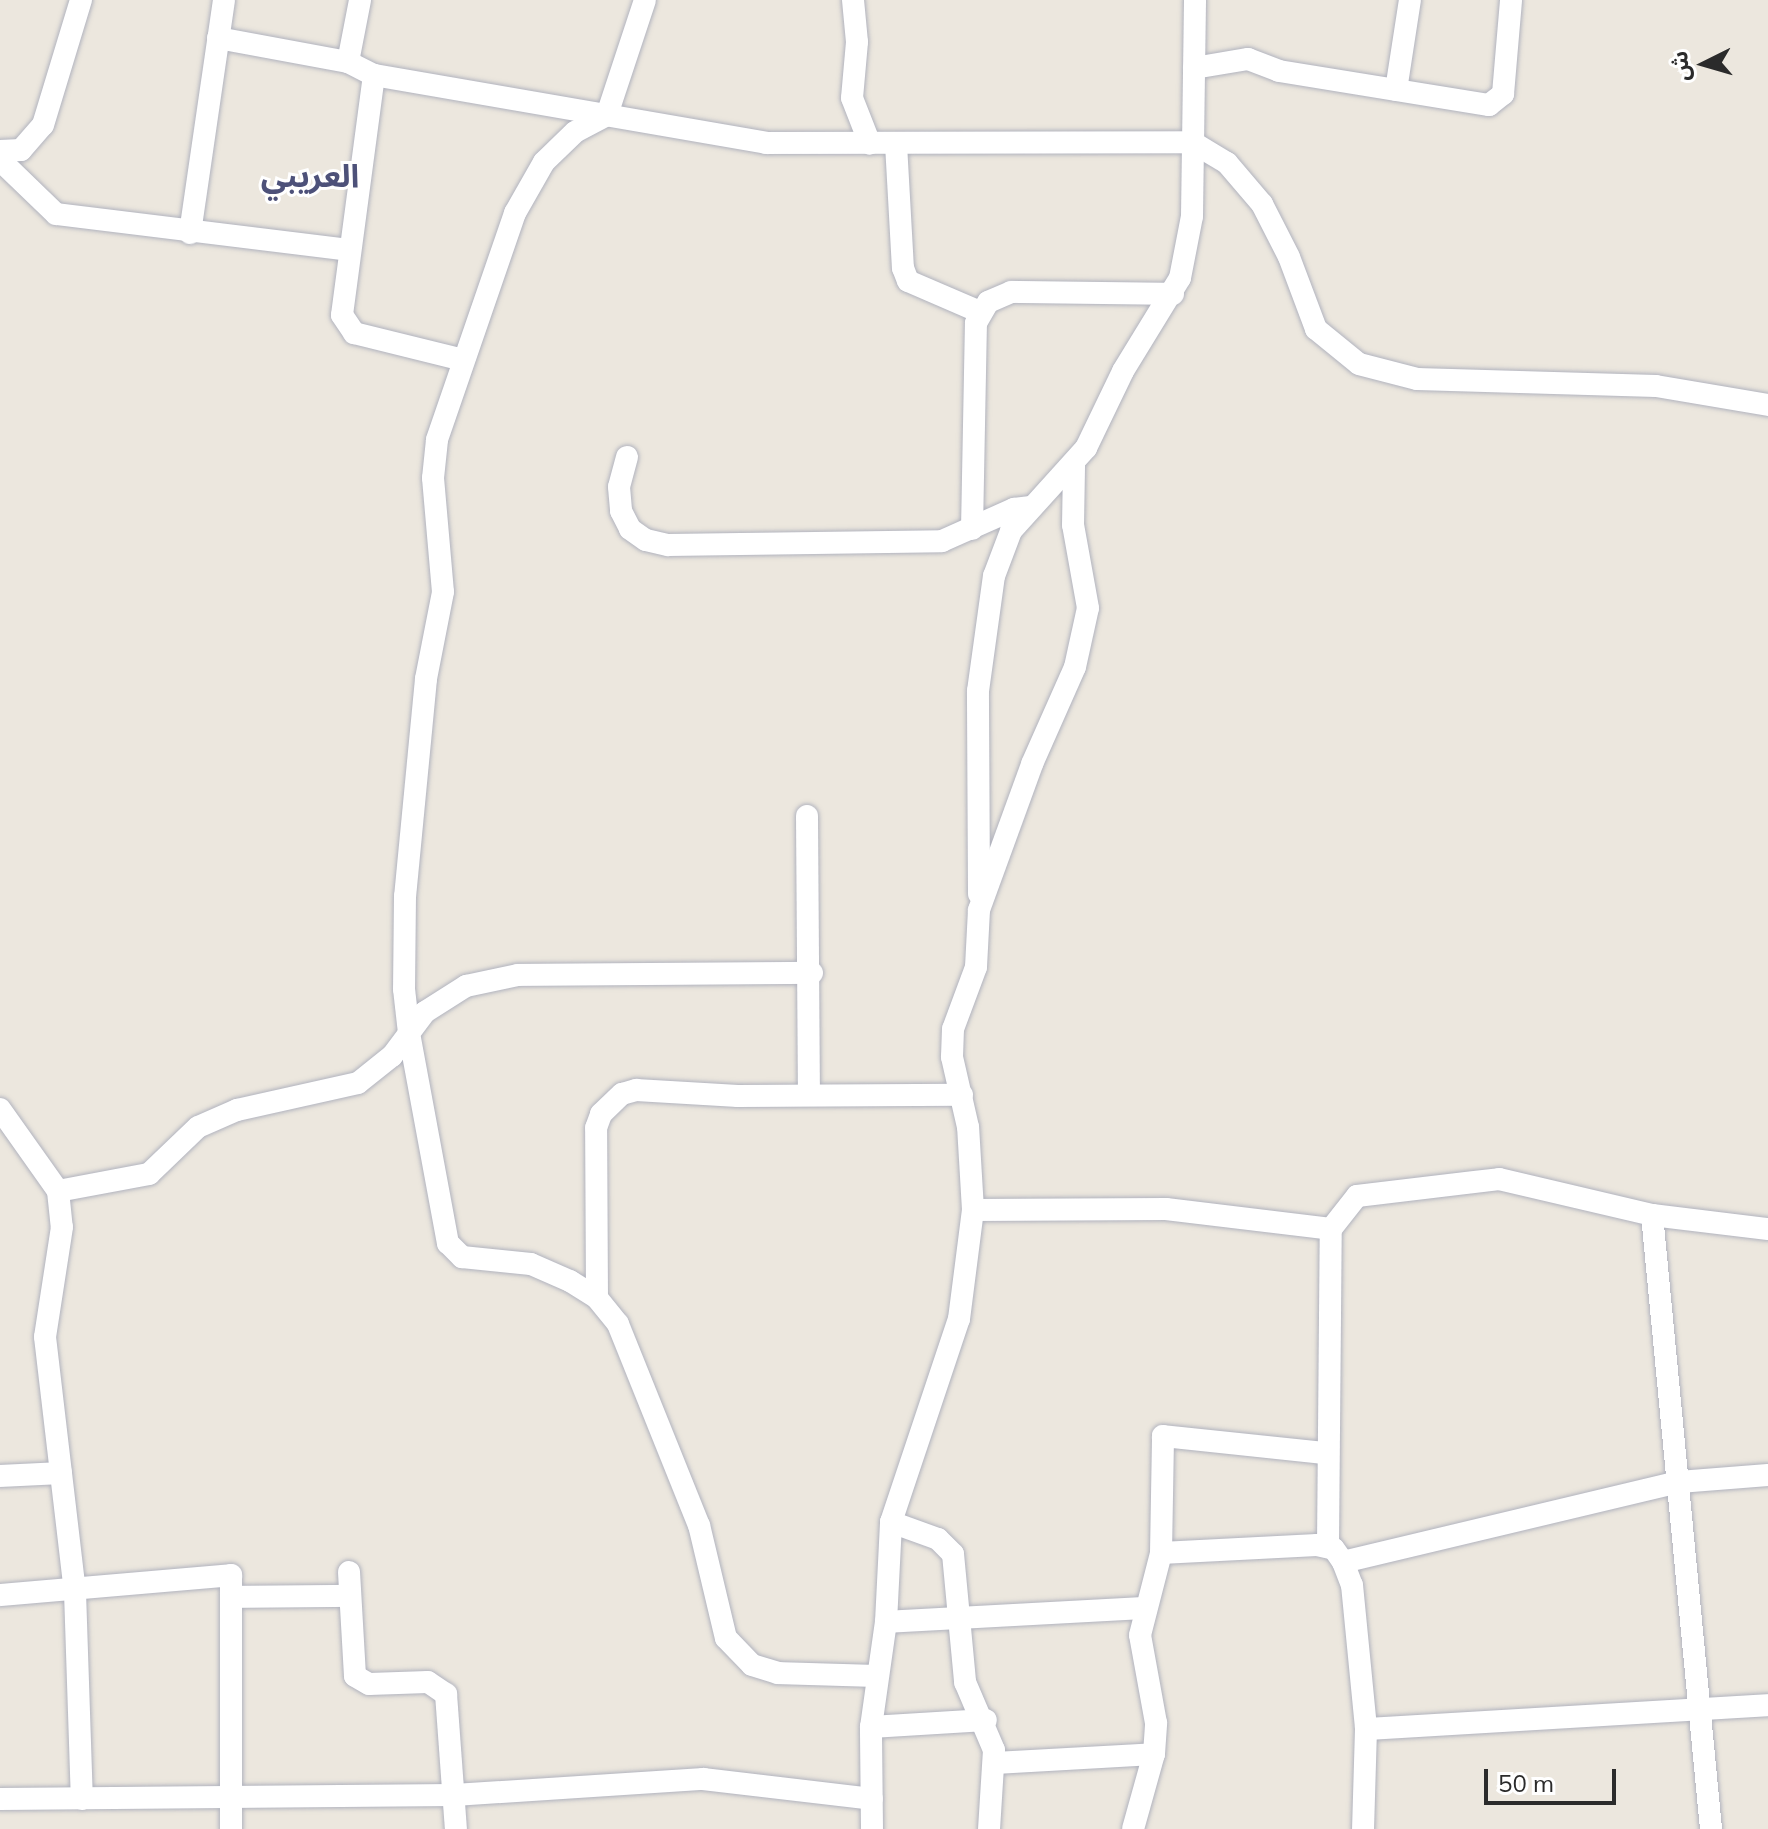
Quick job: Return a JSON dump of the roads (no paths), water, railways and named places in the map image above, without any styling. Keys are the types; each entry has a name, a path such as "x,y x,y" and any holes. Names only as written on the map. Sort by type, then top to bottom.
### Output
{"street":[{"path":"0,151 21,150 43,125 81,0"},
{"path":"190,233 224,0"},
{"path":"348,62 360,0"},
{"path":"645,0 607,115 575,132 530,184 463,360 437,440 433,478 443,592 426,679 405,896 404,989 409,1033 435,1190 453,1251 462,1257 531,1264 597,1298 627,1340 699,1525 726,1638 752,1665 778,1673 874,1676"},
{"path":"853,0 857,42 852,98 870,144"},
{"path":"872,1829 874,1676 886,1622 891,1522 959,1319 973,1210 962,1095 951,1044 976,967 979,910 976,759 983,637 1001,550 1031,507 1074,465 1133,352 1173,294 1192,216 1195,0"},
{"path":"1396,90 1410,0"},
{"path":"1194,68 1248,59 1279,71 1498,103 1503,94 1511,0"},
{"path":"218,38 348,62 374,75 725,138 870,144 1192,142 1227,163 1262,204 1289,257 1316,329 1359,364 1417,379 1656,386 1768,405"},
{"path":"374,75 342,303 347,328 463,360"},
{"path":"896,144 903,268 908,281 980,312"},
{"path":"0,160 56,214 190,233 348,250"},
{"path":"972,529 975,335 980,312 1011,292 1173,294"},
{"path":"627,457 619,487 621,511 630,529 646,540 668,545 930,542 972,529 1022,506 1031,507"},
{"path":"979,910 1032,764 1075,667 1088,608 1073,525 1074,465"},
{"path":"807,816 812,973 809,1095"},
{"path":"58,1191 149,1174 198,1127 237,1110 358,1083 392,1056 444,996 490,979 812,973"},
{"path":"597,1298 596,1128 610,1102 636,1090 962,1095"},
{"path":"0,1109 58,1191 62,1227 45,1337 75,1592 82,1799"},
{"path":"1363,1829 1366,1729 1352,1585 1343,1562 1328,1545 1325,1453 1331,1229 1357,1196 1499,1179 1652,1215 1768,1229"},
{"path":"973,1210 1166,1209 1331,1229"},
{"path":"1652,1215 1702,1706 1711,1829"},
{"path":"1133,1829 1154,1754 1156,1723 1140,1635 1142,1608 1161,1553 1163,1436 1325,1453"},
{"path":"0,1476 61,1473"},
{"path":"1343,1562 1679,1482 1768,1475"},
{"path":"891,1522 950,1548 965,1682 986,1720 995,1763 989,1829"},
{"path":"1161,1553 1328,1545"},
{"path":"349,1572 355,1676 369,1684 428,1682 446,1694 456,1829"},
{"path":"0,1595 75,1592 231,1575 231,1829"},
{"path":"231,1597 350,1596"},
{"path":"886,1622 1142,1608"},
{"path":"1366,1729 1702,1706 1768,1705"},
{"path":"871,1727 986,1720"},
{"path":"995,1763 1154,1754"},
{"path":"0,1799 454,1795 703,1779 872,1799"}],"district":[{"name":"العريبي","path":"310,175"}]}
